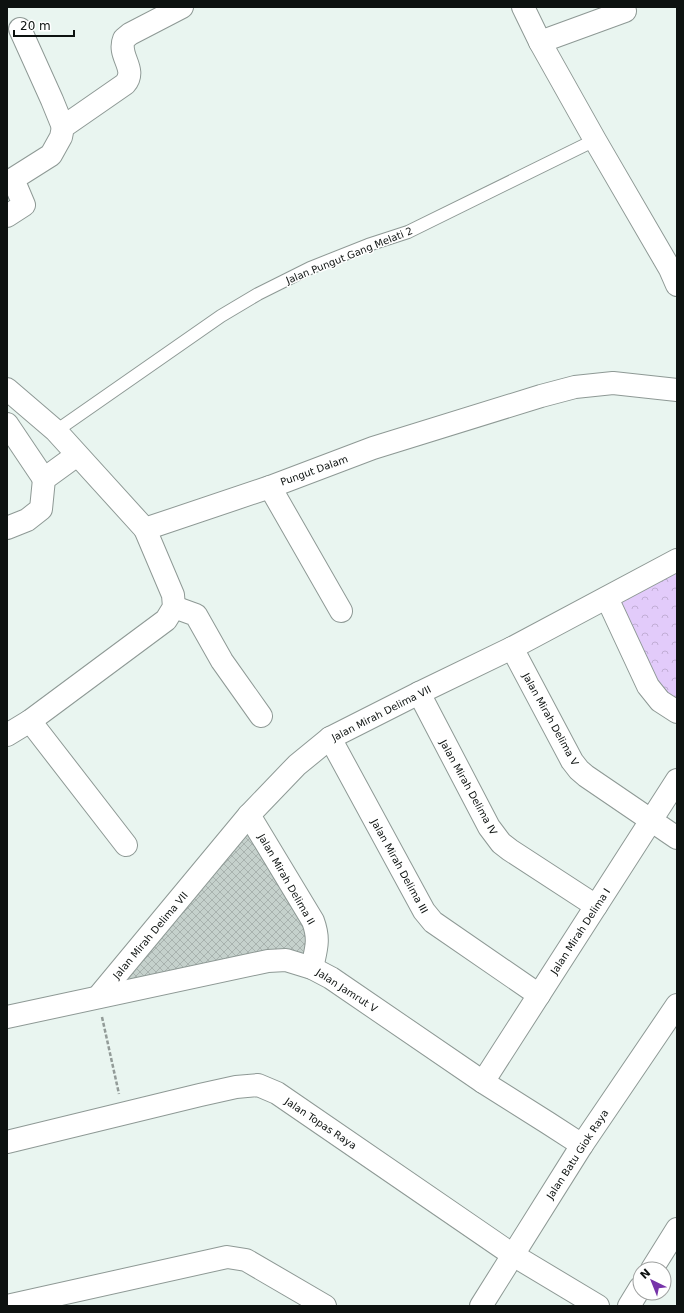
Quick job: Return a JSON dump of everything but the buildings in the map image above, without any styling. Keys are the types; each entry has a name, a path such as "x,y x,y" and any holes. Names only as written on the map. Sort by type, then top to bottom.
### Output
{"street":[{"path":"7,216 24,205 13,179 51,155 63,127 125,84 129,79 130,72 121,48 124,39 130,34 182,7"},
{"path":"523,7 540,42 595,140 675,273"},
{"path":"540,42 625,11"},
{"path":"20,28 63,127"},
{"name":"Pungut Dalam","path":"145,529 270,487 373,448 541,396 575,387 612,383 677,390"},
{"path":"7,389 56,431 145,529 173,595 174,607 166,620 30,721 7,735"},
{"path":"7,424 44,479 41,509 27,520 7,528"},
{"path":"44,479 77,454"},
{"path":"270,487 341,611"},
{"name":"Jalan Mirah Delima VII","path":"98,997 250,815 297,765 330,738 512,648 677,560"},
{"path":"607,598 648,686 660,701 677,712"},
{"path":"174,607 196,615 222,661 260,716"},
{"name":"Jalan Mirah Delima V","path":"512,648 572,761 579,770 677,838"},
{"name":"Jalan Mirah Delima IV","path":"419,693 489,827 501,843 596,906"},
{"path":"30,721 126,845"},
{"name":"Jalan Mirah Delima III","path":"330,738 424,911 433,922 539,994"},
{"name":"Jalan Mirah Delima I","path":"483,1082 677,780"},
{"name":"Jalan Mirah Delima II","path":"250,815 313,921 317,931 317,940 312,968"},
{"name":"Jalan Jamrut V","path":"7,1017 268,961 286,960 312,968 331,978 483,1082 582,1145"},
{"name":"Jalan Batu Giok Raya","path":"481,1306 582,1145 677,1004"},
{"name":"Jalan Topas Raya","path":"7,1142 200,1095 236,1087 258,1085 277,1093 514,1255 598,1306"},
{"path":"657,1261 677,1229"},
{"path":"7,1306 227,1257 246,1260 325,1306"}],"lane":[{"name":"Jalan Pungut Gang Melati 2","path":"56,431 221,316 258,294 310,268 368,245 408,232 595,140"}],"path":[{"path":"98,997 124,1114"}],"green space":[{"path":"677,560 677,712 660,701 607,598"}]}
